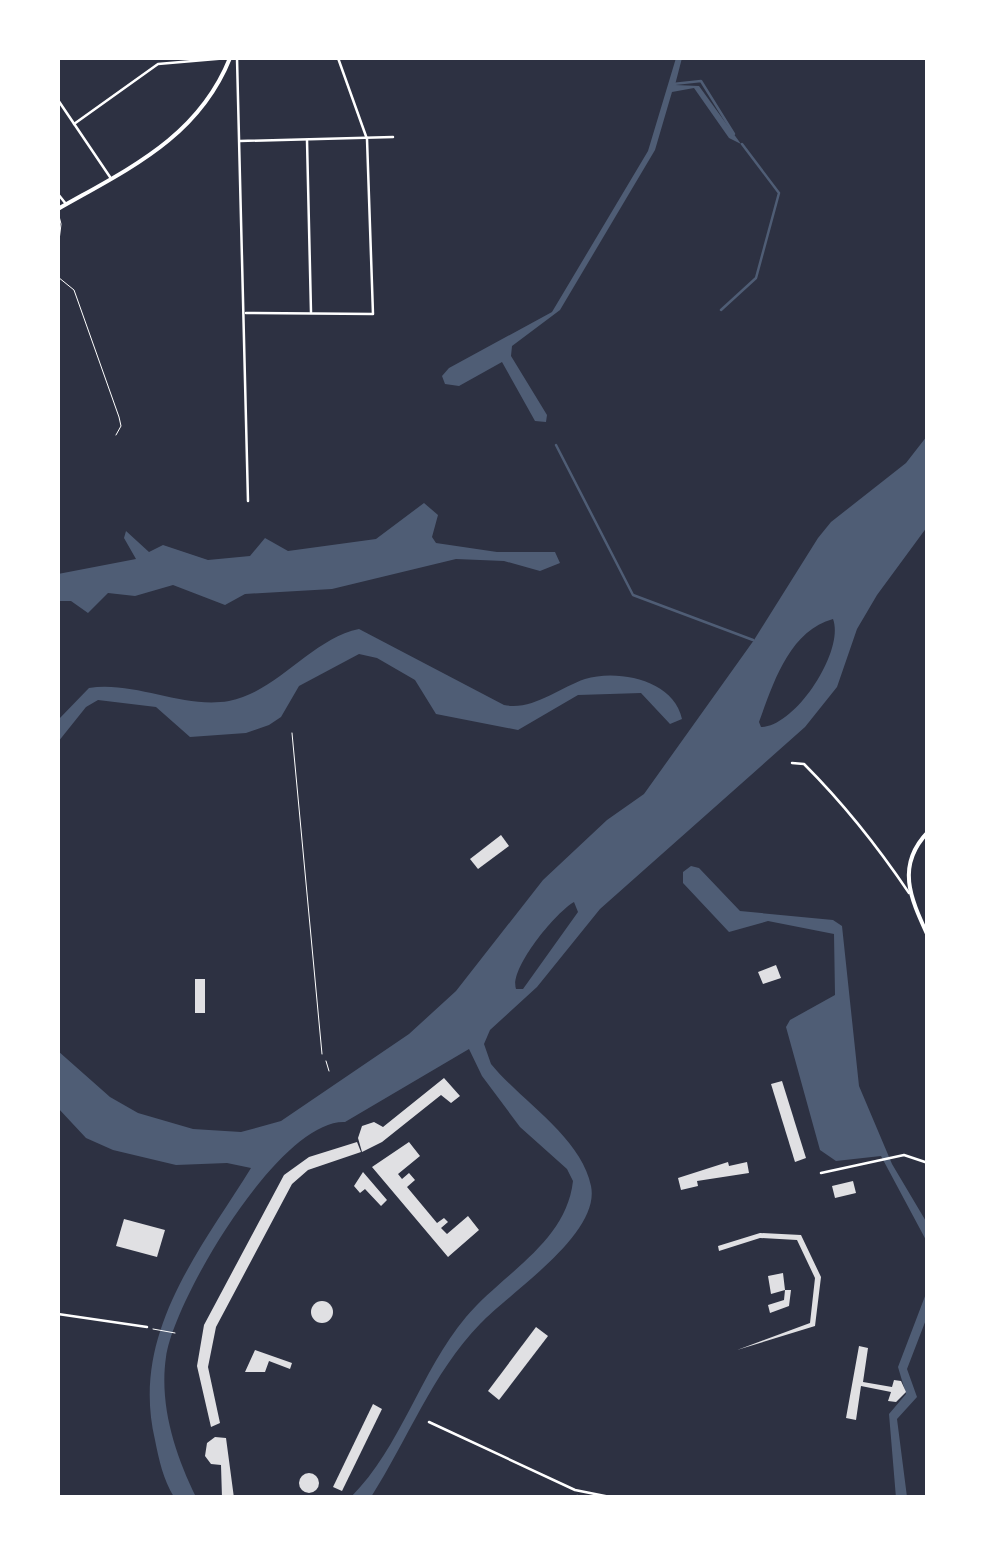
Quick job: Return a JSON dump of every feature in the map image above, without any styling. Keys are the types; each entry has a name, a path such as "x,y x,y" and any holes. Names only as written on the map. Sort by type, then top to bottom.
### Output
{"street":[{"path":"158,58 158,64"},
{"path":"74,124 158,64 230,58"},
{"path":"58,211 150,156 185,128 210,98 230,58"},
{"path":"237,58 248,500"},
{"path":"256,58 288,58"},
{"path":"244,313 373,314 368,139 338,58"},
{"path":"58,100 111,178"},
{"path":"239,141 393,137"},
{"path":"307,140 311,312"},
{"path":"58,194 66,204"},
{"path":"792,762 804,764 884,854 927,932"},
{"path":"908,893 908,865 928,832"},
{"path":"821,1173 914,1155 928,1163"},
{"path":"58,1314 149,1328"},
{"path":"429,1422 575,1490 615,1498"}],"lane":[{"path":"58,211 58,249"},
{"path":"58,277 68,283 78,300 121,426 116,435"},
{"path":"292,732 322,1054"}],"path":[{"path":"322,1054 329,1071"},
{"path":"149,1328 175,1333"}],"water":[{"path":"676,58 682,58 675,85 699,86 741,144 729,138 694,88 672,92 655,150 560,310 512,346 511,356 547,415 546,422 535,421 502,362 459,386 445,384 442,376 449,368 552,312 648,151"},
{"path":"927,436 927,527 857,629 837,687 805,727 600,909 537,987 490,1030 484,1044 491,1064 549,1120 585,1168 591,1186 590,1204 568,1243 463,1343 434,1385 371,1497 351,1497 384,1456 450,1338 559,1222 573,1181 567,1169 520,1127 482,1076 469,1049 345,1122 319,1129 291,1149 234,1217 209,1256 173,1330 164,1375 167,1411 181,1464 196,1497 174,1497 155,1440 150,1401 152,1365 174,1296 251,1168 227,1163 176,1165 113,1150 86,1138 58,1108 58,1051 110,1097 138,1113 193,1129 241,1132 281,1121 409,1034 456,991 543,880 607,820 644,794 754,640 818,538 831,522 906,463","holes":["833,619 832,649 814,685 788,715 761,727 759,722 770,692 794,647 818,625","574,902 578,912 523,989 516,989 526,956 545,929"]},
{"path":"424,503 438,515 432,537 436,543 497,552 555,552 560,563 540,571 504,561 456,559 332,589 245,594 225,605 173,585 135,596 108,593 88,613 71,601 58,601 58,574 136,559 124,538 126,531 149,552 163,545 208,560 250,556 265,538 288,551 376,539"},
{"path":"359,629 504,705 525,705 598,676 628,677 668,695 682,719 670,724 641,693 578,695 518,730 436,714 415,680 377,658 359,654 299,686 281,717 246,733 190,737 156,707 98,700 86,707 58,742 58,720 89,688 124,688 194,701 229,701 264,687 325,643"},
{"path":"691,866 699,868 740,911 833,920 842,926 859,1086 892,1164 927,1223 927,1242 881,1156 836,1161 820,1150 786,1027 790,1020 835,995 834,934 768,921 729,932 683,883 683,872"},
{"path":"927,1291 927,1317 907,1369 917,1397 897,1419 907,1497 896,1498 889,1414 906,1394 898,1367"}],"building":[{"path":"501,835 509,846 478,869 470,859"},
{"path":"776,965 781,978 763,984 758,972"},
{"path":"195,979 205,979 205,1013 195,1013"},
{"path":"444,1078 460,1096 451,1103 441,1095 382,1142 362,1152 358,1138 362,1126 374,1122 383,1127"},
{"path":"782,1081 806,1158 795,1162 771,1084"},
{"path":"357,1142 361,1152 308,1170 292,1184 216,1327 208,1367 220,1423 211,1427 197,1366 204,1325 284,1175 309,1157"},
{"path":"409,1142 420,1156 398,1174 402,1179 409,1173 415,1180 407,1187 437,1223 444,1218 448,1222 441,1228 447,1234 468,1216 479,1230 448,1257 372,1167"},
{"path":"728,1162 729,1166 747,1162 749,1173 697,1181 698,1186 681,1190 678,1178"},
{"path":"363,1172 387,1200 381,1206 365,1189 360,1193 354,1186"},
{"path":"853,1181 856,1193 835,1198 832,1186"},
{"path":"124,1219 165,1230 157,1257 116,1246"},
{"path":"760,1233 801,1235 821,1277 815,1326 737,1350 810,1323 815,1278 797,1240 760,1238 719,1251 718,1246"},
{"path":"783,1273 785,1290 771,1294 768,1276"},
{"path":"785,1290 791,1290 789,1306 770,1313 768,1305 784,1300"},
{"path":"322,1301 330,1304 330,1320 322,1323 314,1320 311,1312 314,1304"},
{"path":"536,1327 548,1336 499,1400 488,1391"},
{"path":"859,1346 868,1348 863,1382 892,1387 894,1380 901,1381 906,1392 896,1402 888,1401 891,1392 861,1386 856,1420 846,1418"},
{"path":"255,1350 292,1363 290,1369 269,1361 265,1372 245,1372"},
{"path":"373,1404 382,1409 342,1491 333,1487"},
{"path":"215,1437 226,1438 234,1498 222,1498 221,1465 211,1464 205,1456 207,1443"},
{"path":"309,1473 319,1483 309,1493 299,1483"}],"waterway":[{"path":"673,84 701,81 734,134"},
{"path":"721,310 756,278 779,193 742,144"},
{"path":"556,445 633,595 753,640"}]}
